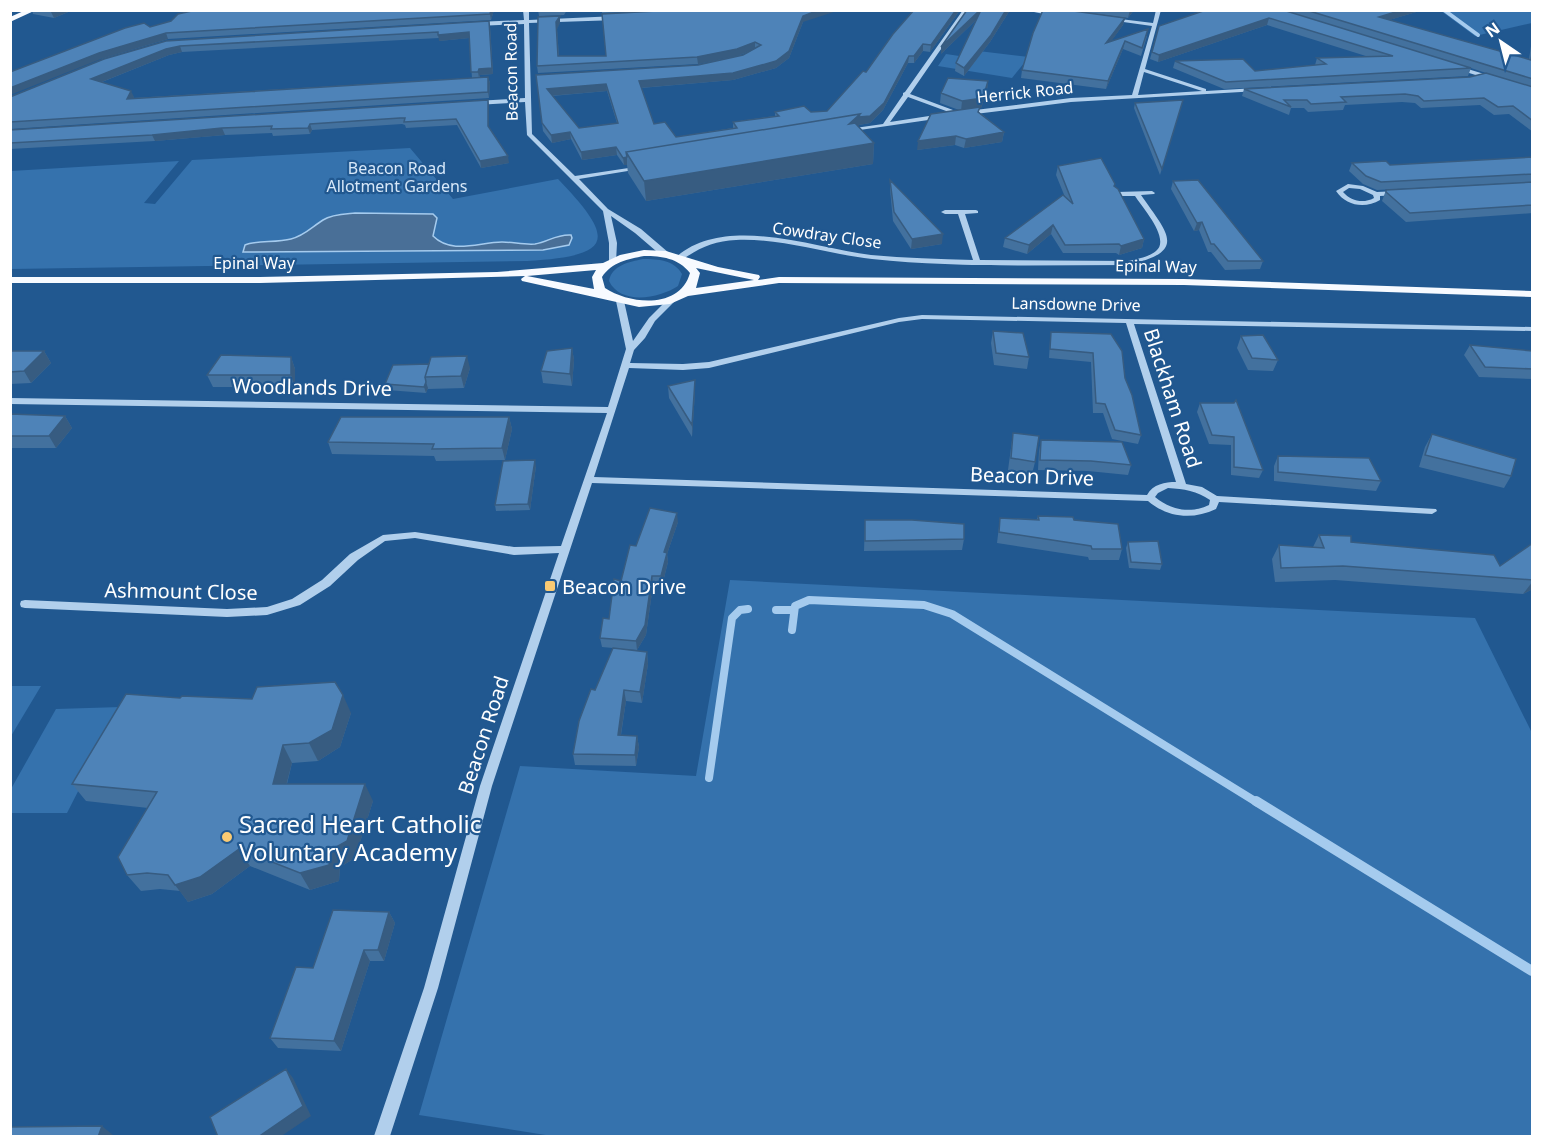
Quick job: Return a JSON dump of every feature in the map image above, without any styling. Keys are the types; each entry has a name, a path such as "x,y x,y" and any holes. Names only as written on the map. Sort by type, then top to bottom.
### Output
{"main road":[{"path":"10,20 33,10"},
{"name":"Epinal Way","path":"10,280 260,280 497,275 609,264 644,253 666,255 741,276 779,280 1184,282 1533,294"},
{"path":"679,296 695,280 695,273 691,266 681,259"},
{"path":"606,295 600,290 597,277 609,264"},
{"name":"Epinal Way","path":"497,275 606,295 620,301 646,304 679,296 779,280"}],"street":[{"name":"Beacon Road","path":"526,10 527,100 530,134 606,210 630,225 666,255"},
{"path":"885,125 904,94 966,10"},
{"path":"1026,10 1063,15"},
{"path":"1134,97 1159,10"},
{"path":"468,24 619,18"},
{"path":"1109,20 1156,25"},
{"path":"1450,66 1503,82"},
{"path":"1142,70 1210,93"},
{"path":"1467,80 1484,76"},
{"path":"527,78 538,77"},
{"name":"Herrick Road","path":"839,132 1050,102 1269,90"},
{"path":"904,94 959,114"},
{"path":"468,104 527,100"},
{"path":"574,178 645,166"},
{"path":"1376,194 1378,199 1376,201 1359,203 1346,199 1339,191 1343,187 1354,186 1376,194 1410,192"},
{"path":"1117,194 1152,193"},
{"name":"Cowdray Close","path":"681,259 705,243 736,238 781,242 869,256 977,261 1128,263 1150,260 1161,253 1166,244 1165,236 1137,194"},
{"path":"606,210 613,243 609,264"},
{"path":"945,212 976,212"},
{"path":"961,212 977,261"},
{"name":"Beacon Road","path":"382,1137 431,988 486,786 612,410 630,349 652,320 679,296"},
{"name":"Beacon Road","path":"620,301 630,349"},
{"name":"Lansdowne Drive","path":"625,365 683,367 709,364 899,320 922,317 1533,329"},
{"name":"Blackham Road","path":"1129,320 1182,486"},
{"name":"Woodlands Drive","path":"10,401 612,410"},
{"name":"Beacon Drive","path":"588,480 1150,498 1168,510 1191,513 1205,512 1213,507 1215,499"},
{"path":"1182,486 1208,493 1215,499 1432,512"},
{"name":"Beacon Drive","path":"1150,498 1159,487 1182,486"},
{"name":"Ashmount Close","path":"25,604 227,613 267,612 306,596 326,583 354,557 383,538 415,535 514,551 564,549"}],"green space":[{"path":"1441,11 1532,11 1532,23 1475,36"},
{"path":"970,50 1029,57 1012,78 938,66 946,54 966,57"},
{"name":"Beacon Road Allotment Gardens","path":"410,148 453,199 558,179 590,217 597,231 597,241 590,249 576,255 527,261 11,269 11,171 179,161 144,203 155,204 192,160"},
{"path":"643,259 660,260 679,269 682,274 678,286 661,294 641,297 631,297 615,289 609,281 614,271 622,265"},
{"path":"730,580 1475,618 1532,733 1532,1136 552,1136 419,1115 520,766 696,776"},
{"path":"10,686 41,686 11,736"},
{"path":"121,707 67,813 11,813 11,789 56,709"}],"shaded area":[{"path":"355,213 433,214 437,218 433,236 440,242 457,246 502,242 535,244 566,235 571,235 572,238 569,245 543,250 243,252 245,245 296,238 327,218"}],"building":[{"path":"190,10 491,10 490,14 166,33 99,53 10,88 10,72 125,28 144,23 150,27 171,21 178,14 192,11"},
{"path":"676,10 819,10 803,16 789,51 776,61 733,73 639,81 654,124 665,122 676,137 737,128 733,122 779,116 775,112 804,106 811,112 827,111 863,71 866,72 893,34 914,10 956,10 931,45 923,44 914,56 909,56 884,103 870,116 859,117 860,114 626,152 627,157 623,158 616,147 581,152 570,132 551,135 542,123 536,75 698,65 743,55 761,45 755,42 737,49 697,57 537,66 538,17 560,16 556,22 558,56 606,56 602,14","holes":["606,84 618,123 579,128 547,89"]},
{"path":"967,10 980,10 941,47"},
{"path":"981,10 1006,10 991,35 964,68 956,63"},
{"path":"1043,10 1066,10 1125,18 1106,43 1148,29 1142,48 1125,41 1108,81 1022,70 1033,33"},
{"path":"1206,10 1283,10 1471,68 1226,82 1175,61 1243,59 1255,71 1326,64 1317,58 1393,56 1269,18 1159,55 1152,52 1159,26"},
{"path":"1306,10 1402,10 1379,17 1531,60 1533,49 1533,79"},
{"path":"489,21 492,68 479,69 478,72 471,72 469,32 438,35 438,32 180,46 166,49 91,79 131,91 127,99 488,77 488,92 10,122 10,97 104,59 166,41"},
{"path":"1486,73 1533,87 1533,121 1513,106 1498,107 1484,98 1424,101 1418,96 1405,94 1341,97 1346,102 1311,104 1307,100 1284,100 1291,107 1244,89 1470,77"},
{"path":"948,78 988,81 983,98 962,101 941,93"},
{"path":"488,100 488,126 508,156 480,161 456,119 404,122 405,118 400,118 310,124 308,128 271,129 272,126 222,128 152,135 10,143 10,130"},
{"path":"1183,100 1162,169 1135,103"},
{"path":"980,107 978,112 1004,132 966,139 956,136 918,141 931,114"},
{"path":"860,114 849,124 855,123 874,143 644,181 626,152"},
{"path":"1533,157 1533,174 1381,182 1366,176 1352,163 1386,161 1390,165"},
{"path":"1101,158 1144,239 1121,246 1119,244 1065,245 1053,225 1029,245 1005,238 1063,195 1073,204 1058,166"},
{"path":"890,180 943,234 912,239 894,212"},
{"path":"1198,180 1263,261 1228,261 1214,244 1211,244 1202,222 1197,223 1173,181"},
{"path":"1533,182 1533,205 1410,213 1386,192 1386,190"},
{"path":"993,331 1023,333 1029,357 996,353"},
{"path":"1051,332 1111,334 1122,351 1125,378 1132,395 1141,435 1115,430 1105,404 1096,403 1093,353 1050,349"},
{"path":"1263,335 1278,360 1252,358 1241,336"},
{"path":"1470,345 1533,351 1533,369 1485,367"},
{"path":"572,348 570,374 541,371 547,351"},
{"path":"10,351 44,351 24,371 10,372"},
{"path":"221,355 291,357 291,375 207,375"},
{"path":"467,356 461,376 425,377 431,357"},
{"path":"429,364 424,387 385,384 393,365"},
{"path":"695,380 692,425 668,386"},
{"path":"1236,400 1263,470 1234,467 1234,437 1212,435 1200,403 1234,403"},
{"path":"10,414 65,416 49,436 10,436"},
{"path":"341,417 509,417 502,448 432,449 434,444 328,442"},
{"path":"1013,433 1039,436 1035,462 1011,458"},
{"path":"1432,434 1516,459 1511,476 1425,455"},
{"path":"1041,440 1122,442 1131,465 1040,460"},
{"path":"1278,456 1369,458 1381,481 1278,472"},
{"path":"535,460 528,504 495,505 503,461"},
{"path":"650,508 677,513 664,552 667,553 661,576 652,576 645,625 636,641 600,638 603,618 609,619 614,579 621,581 630,545 636,546"},
{"path":"1038,516 1073,517 1074,520 1118,524 1122,549 1092,549 1091,546 999,532 1000,518 1039,520"},
{"path":"865,520 912,520 964,524 964,539 865,541"},
{"path":"1319,535 1351,536 1351,542 1494,555 1500,566 1533,543 1533,580 1343,566 1281,568 1279,545 1324,548"},
{"path":"1158,541 1162,564 1131,562 1128,542"},
{"path":"613,648 647,652 640,692 624,690 618,735 637,736 635,755 573,754 579,721 591,689 595,690"},
{"path":"335,682 343,695 332,730 309,743 283,745 273,784 365,784 347,841 331,850 329,865 300,873 239,849 200,877 175,885 168,875 147,873 127,875 118,857 157,792 72,784 126,694 180,698 182,696 252,699 257,687"},
{"path":"333,910 389,912 378,950 364,950 334,1041 270,1038 296,967 313,968"},
{"path":"286,1069 303,1106 258,1137 218,1137 210,1117"},
{"path":"102,1126 98,1137 10,1137 10,1127"}],"waterway":[{"path":"1444,10 1478,35"},
{"path":"792,630 795,606 809,600 924,605 952,614 1258,803"},
{"path":"709,778 732,618 740,610 748,609"},
{"path":"776,610 794,610"},
{"path":"1256,801 1532,971"}],"place":[{"name":"Beacon Drive","path":"550,586"},
{"name":"Sacred Heart Catholic Voluntary Academy","path":"227,837"}]}
